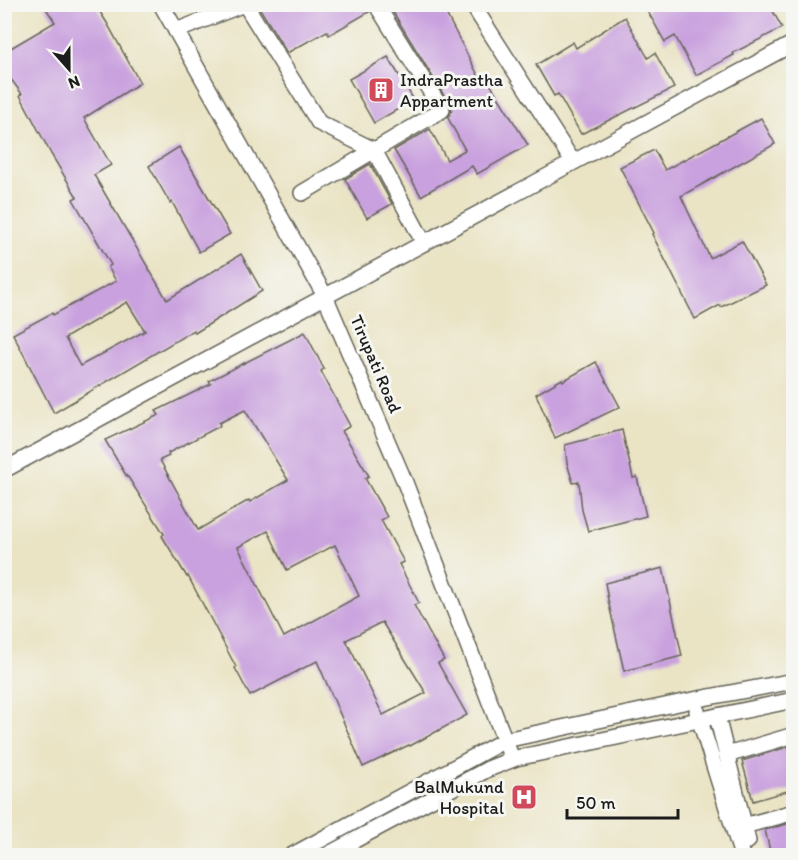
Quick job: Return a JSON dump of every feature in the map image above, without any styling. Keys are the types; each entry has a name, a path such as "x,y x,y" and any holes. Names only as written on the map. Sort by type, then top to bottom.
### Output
{"street":[{"name":"Tirupati Road","path":"161,4 325,296 404,480 512,759"},
{"path":"176,31 245,4 319,123 374,150 424,243"},
{"path":"302,193 442,110 376,4"},
{"path":"472,4 573,162"},
{"path":"4,470 794,43"},
{"path":"291,855 505,740 794,681"},
{"path":"693,700 742,855"},
{"path":"325,855 488,769 512,759 794,700"},
{"path":"717,716 752,855"},
{"path":"727,755 794,735"},
{"path":"744,826 794,812"}],"building":[{"path":"43,4 95,4 140,83 84,118 111,165 94,175 167,300 241,254 262,291 195,333 194,330 54,413 13,334 116,281 108,267 111,265 73,199 77,197 51,154 20,95 22,94 4,70 4,52 55,22","holes":["127,302 145,331 80,366 65,338"]},
{"path":"257,4 366,4 369,12 329,35 327,31 287,53"},
{"path":"388,4 441,4 479,77 484,74 528,145 477,174 472,166 421,196 394,150 430,129 447,160 465,150 448,118 452,110 450,105"},
{"path":"656,4 769,4 782,28 696,75 675,36 665,42 647,10"},
{"path":"625,17 648,58 655,53 674,88 581,134 558,94 554,96 536,65 573,42 576,48"},
{"name":"IndraPrastha Appartment","path":"388,57 414,100 374,123 349,79"},
{"path":"761,118 775,144 681,196 710,258 742,241 766,285 721,307 720,305 695,319 620,167 654,150 665,170"},
{"path":"179,147 230,234 199,252 149,166"},
{"path":"370,164 392,204 367,218 345,179"},
{"path":"305,332 324,369 321,371 350,426 342,431 369,476 365,478 387,517 381,520 404,562 399,564 419,603 414,605 444,660 438,663 467,715 410,746 363,767 317,661 250,696 188,576 105,440 159,415 156,411 211,384 209,381","holes":["245,410 288,480 198,530 160,460 169,456 168,453","268,531 287,570 335,545 359,596 284,637 238,547","382,622 426,693 383,715 346,640"]},
{"path":"596,362 620,407 555,438 536,394"},
{"path":"622,430 633,478 637,477 646,516 588,531 582,510 579,482 573,483 565,445"},
{"path":"663,568 682,656 624,671 605,583"},
{"path":"794,745 794,789 753,801 742,761"},
{"path":"794,822 794,855 771,855 765,830"}],"place":[{"name":"IndraPrastha Appartment","path":"381,90"},
{"name":"BalMukund Hospital","path":"524,797"}]}
